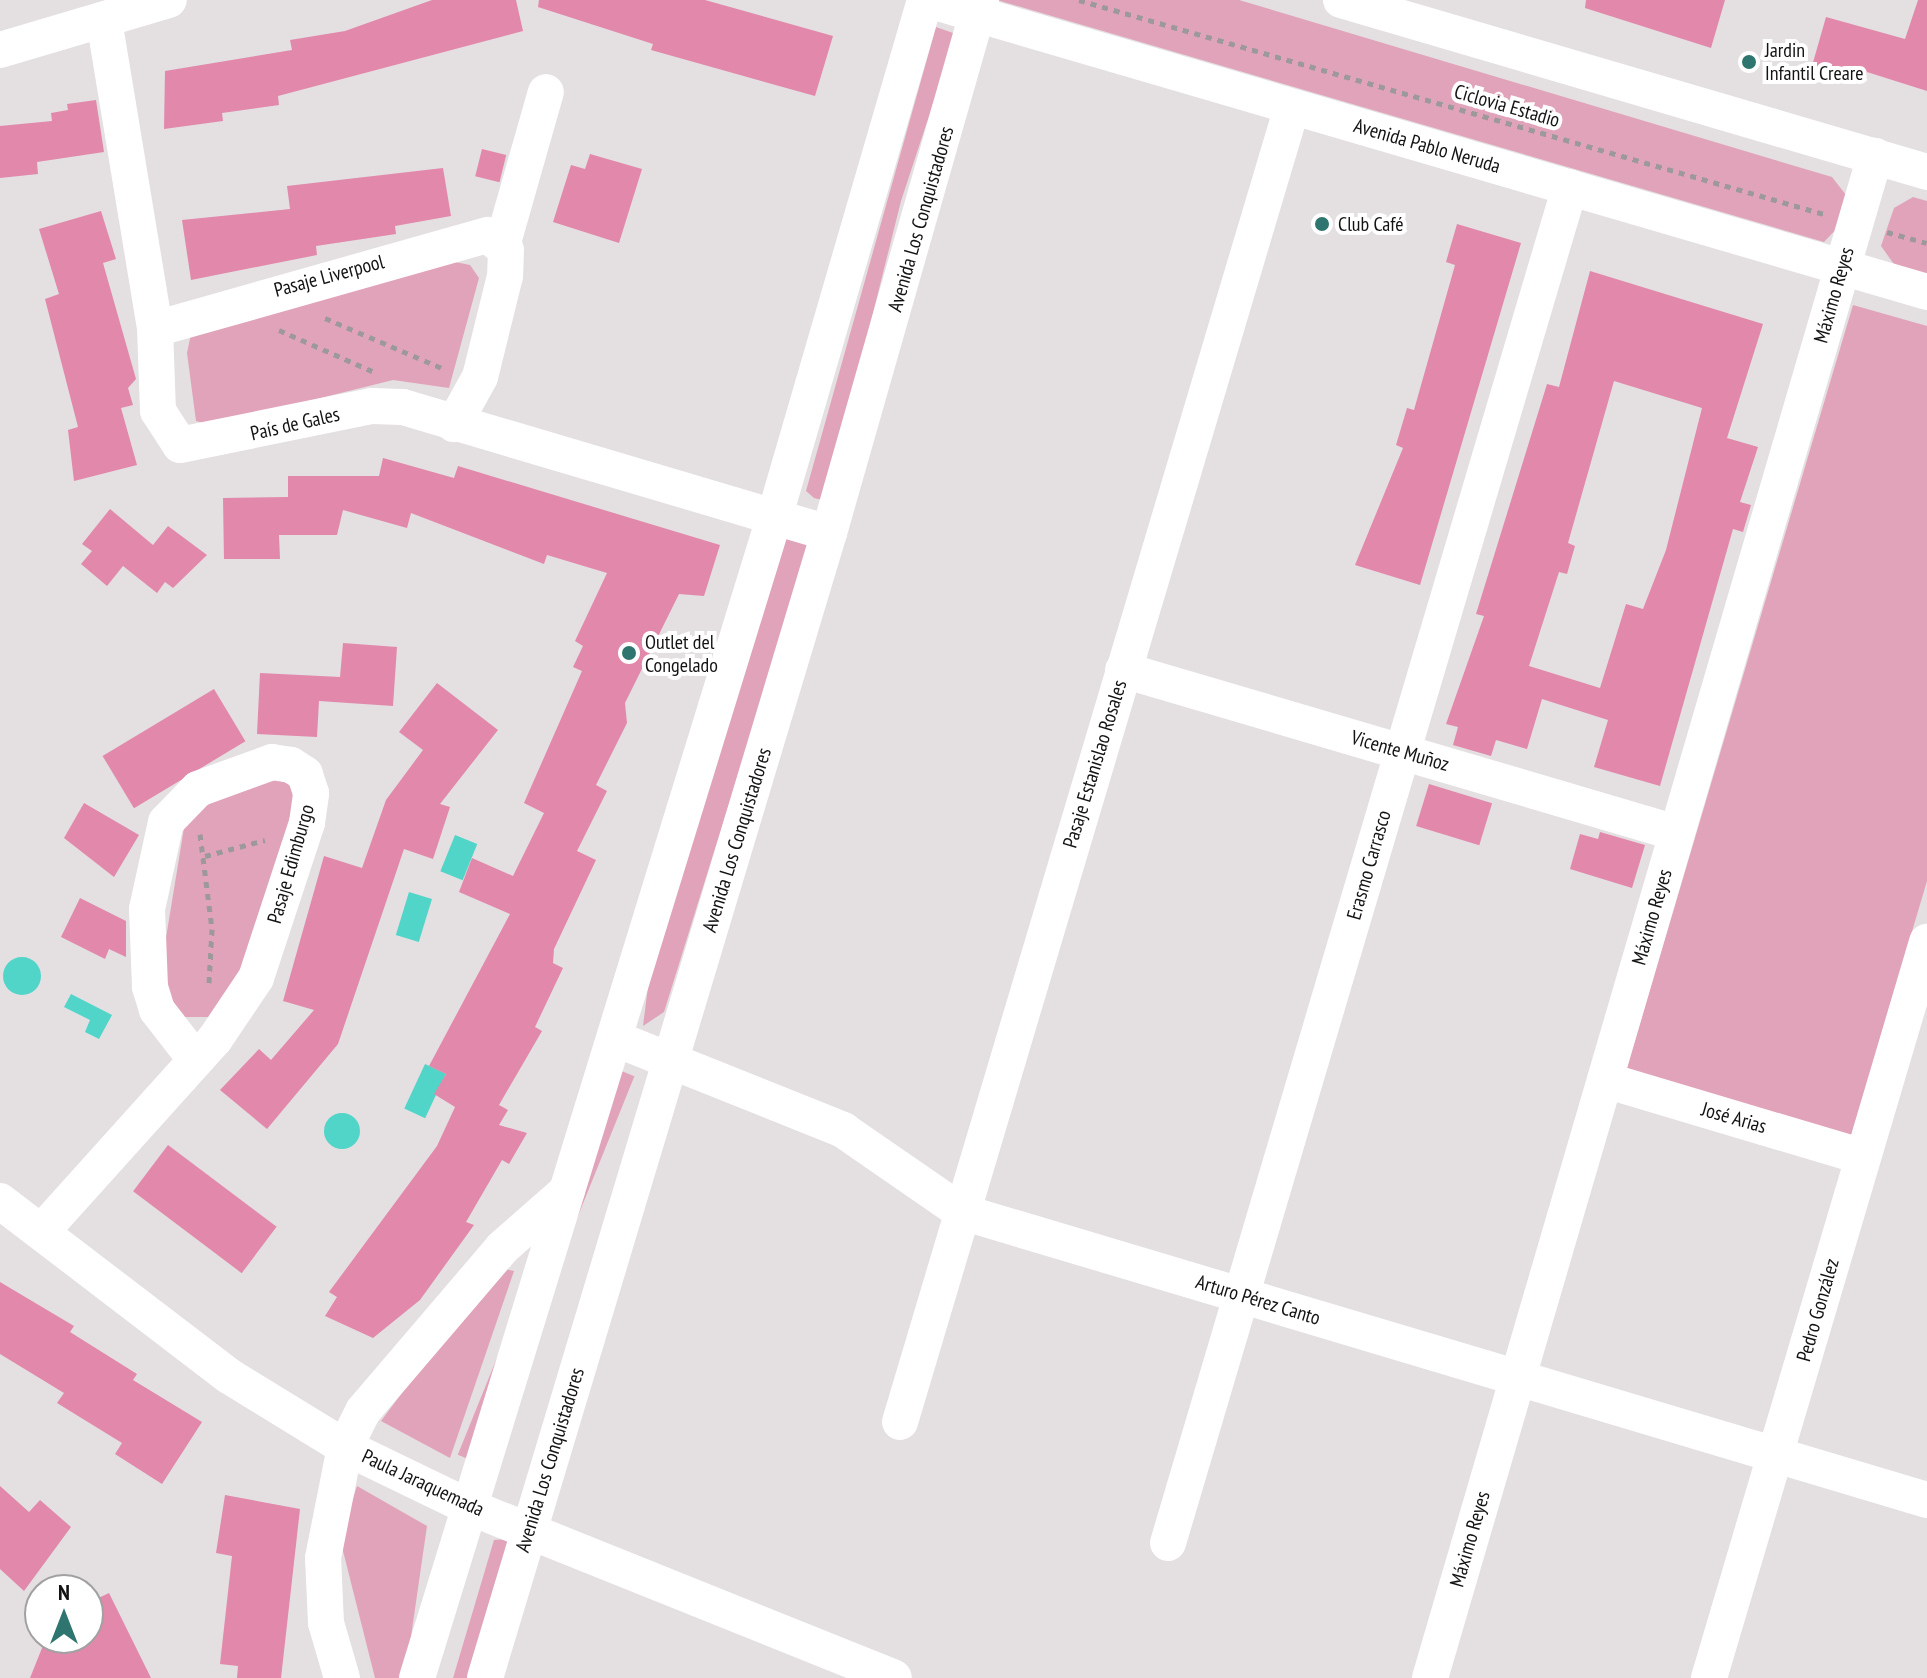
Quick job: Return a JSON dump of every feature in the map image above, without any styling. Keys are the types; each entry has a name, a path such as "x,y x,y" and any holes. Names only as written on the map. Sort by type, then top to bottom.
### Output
{"street":[{"path":"0,50 169,0"},
{"path":"417,1678 467,1506 616,1039 775,515 926,0"},
{"name":"Avenida Pablo Neruda","path":"926,0 981,8 1292,107 1927,292"},
{"path":"1341,0 1927,172"},
{"name":"Avenida Los Conquistadores","path":"485,1678 829,533 981,8"},
{"name":"País de Gales","path":"104,20 155,329 158,411 180,445 372,406 403,407 829,533"},
{"path":"454,424 480,377 505,276 502,246 546,92"},
{"name":"Pasaje Estanislao Rosales","path":"900,1422 1292,107"},
{"name":"Máximo Reyes","path":"1430,1678 1875,156"},
{"name":"Erasmo Carrasco","path":"1168,1543 1570,187"},
{"name":"Pasaje Liverpool","path":"155,329 222,305 476,236 502,246"},
{"name":"Vicente Muñoz","path":"1123,670 1677,833"},
{"name":"Pasaje Edimburgo","path":"43,1230 203,1051 256,978 301,843 311,793 305,774 291,765 272,762 191,793 166,822 146,936 157,1010 203,1051"},
{"name":"Pedro González","path":"1709,1678 1927,942"},
{"name":"Arturo Pérez Canto","path":"616,1039 864,1141 962,1212 1927,1500"},
{"name":"José Arias","path":"1605,1080 1863,1157"},
{"path":"342,1678 326,1623 323,1558 345,1447 363,1411 502,1248 568,1190"},
{"name":"Paula Jaraquemada","path":"0,1201 43,1230 229,1376 345,1447 467,1506 894,1678"}],"path":[{"name":"Ciclovia Estadio","path":"1079,0 1927,243"},
{"path":"222,305 378,373"},
{"path":"318,315 480,377"},
{"path":"191,793 205,856 203,1051"},
{"path":"205,856 269,839 301,843"}],"shaded area":[{"path":"997,0 1239,0 1832,177 1846,195 1841,224 1824,242"},
{"path":"936,27 956,34 901,201 826,501 814,498 806,491"},
{"path":"1913,197 1927,201 1927,276 1896,267 1881,246 1894,208"},
{"path":"450,261 470,265 479,278 449,388 393,380 212,425 196,421 187,353 191,334"},
{"path":"1853,305 1927,326 1927,881 1850,1140 1625,1074"},
{"path":"785,535 811,541 664,1012 643,1026 649,979"},
{"path":"261,775 299,785 257,948 212,1017 176,1017 163,992 164,950 184,828 195,811"},
{"path":"614,1068 634,1076 478,1463 458,1455"},
{"path":"496,1267 514,1271 450,1458 381,1421"},
{"path":"357,1486 427,1526 405,1678 375,1678 340,1539"},
{"path":"506,1539 514,1543 480,1678 453,1678 494,1540"}],"water":[{"path":"455,835 477,844 463,880 440,871"},
{"path":"409,892 432,899 419,942 396,935"},
{"path":"22,957 36,962 41,976 36,990 22,995 8,990 3,976 8,962"},
{"path":"71,994 112,1015 99,1039 85,1032 90,1020 64,1007"},
{"path":"425,1064 446,1074 425,1118 404,1108"},
{"path":"342,1113 355,1118 360,1131 355,1144 342,1149 329,1144 324,1131 329,1118"}],"building":[{"path":"432,0 516,0 523,31 278,96 279,105 222,113 223,121 164,129 165,71 292,50 290,40 345,31"},
{"path":"539,0 705,0 833,36 815,96 651,50 653,44 538,7"},
{"path":"1586,0 1725,0 1711,48 1585,8"},
{"path":"1918,0 1927,0 1927,91 1867,72 1865,81 1812,66 1826,17 1905,39"},
{"path":"96,100 104,152 37,162 38,174 0,178 0,126 52,121 51,113 68,110 67,104"},
{"path":"482,149 506,155 499,182 475,176"},
{"path":"590,154 642,169 619,243 553,222 571,165 585,169"},
{"path":"443,168 451,216 395,226 396,234 316,246 317,255 191,280 182,220 290,209 287,186"},
{"path":"101,211 116,259 103,263 136,379 128,388 133,405 121,408 137,465 74,481 68,430 78,427 45,299 59,294 39,229"},
{"path":"1457,224 1521,243 1420,585 1355,565 1403,448 1396,445 1407,408 1414,410 1455,265 1446,262"},
{"path":"1590,271 1763,324 1727,438 1758,447 1740,502 1751,505 1743,532 1733,529 1660,786 1594,767 1608,720 1542,699 1527,749 1496,740 1491,756 1453,745 1458,727 1446,724 1484,616 1476,614 1547,384 1559,387","holes":["1614,381 1702,408 1666,550 1643,609 1626,604 1600,688 1529,666 1559,572 1567,574 1575,546 1568,543"]},
{"path":"383,458 454,478 458,466 720,545 704,596 679,594 625,703 627,723 596,785 607,791 577,851 596,860 554,949 553,963 563,968 535,1027 542,1031 499,1105 508,1110 499,1125 527,1133 509,1164 502,1160 466,1222 474,1225 420,1300 373,1338 325,1316 337,1297 329,1292 437,1146 455,1107 434,1094 446,1074 429,1066 510,914 459,892 472,858 513,876 544,813 524,803 582,671 573,667 583,646 575,641 607,573 547,555 544,564 411,513 407,528 343,510 337,535 279,535 280,559 224,559 223,498 288,497 288,476 379,476"},
{"path":"110,509 153,545 168,526 207,555 173,588 165,582 157,593 123,566 107,586 81,564 92,551 82,544"},
{"path":"343,643 397,647 393,706 319,701 317,737 257,734 260,673 340,677"},
{"path":"437,683 498,730 440,804 450,807 433,859 404,849 338,1044 267,1129 220,1090 259,1049 271,1060 314,1010 283,1001 324,856 362,868 386,800 423,750 399,732"},
{"path":"214,689 245,741 134,808 103,756"},
{"path":"1429,784 1492,803 1479,845 1416,826"},
{"path":"84,803 139,835 114,877 64,838"},
{"path":"1600,832 1645,845 1632,888 1570,869 1580,834 1598,839"},
{"path":"80,898 126,921 126,957 109,949 105,959 61,937"},
{"path":"168,1145 277,1227 242,1273 133,1191"},
{"path":"0,1282 74,1326 70,1332 137,1374 133,1380 202,1422 162,1484 115,1454 122,1443 57,1403 64,1393 0,1354"},
{"path":"0,1486 29,1512 40,1500 71,1527 36,1574 24,1574 24,1591 0,1569"},
{"path":"225,1495 300,1509 281,1678 237,1678 238,1666 220,1664 232,1556 216,1553"},
{"path":"109,1593 151,1678 30,1678 40,1654 104,1654 104,1595"}],"place":[{"name":"Jardin Infantil Creare","path":"1749,62"},
{"name":"Club Café","path":"1322,224"},
{"name":"Outlet del Congelado","path":"629,653"}]}
